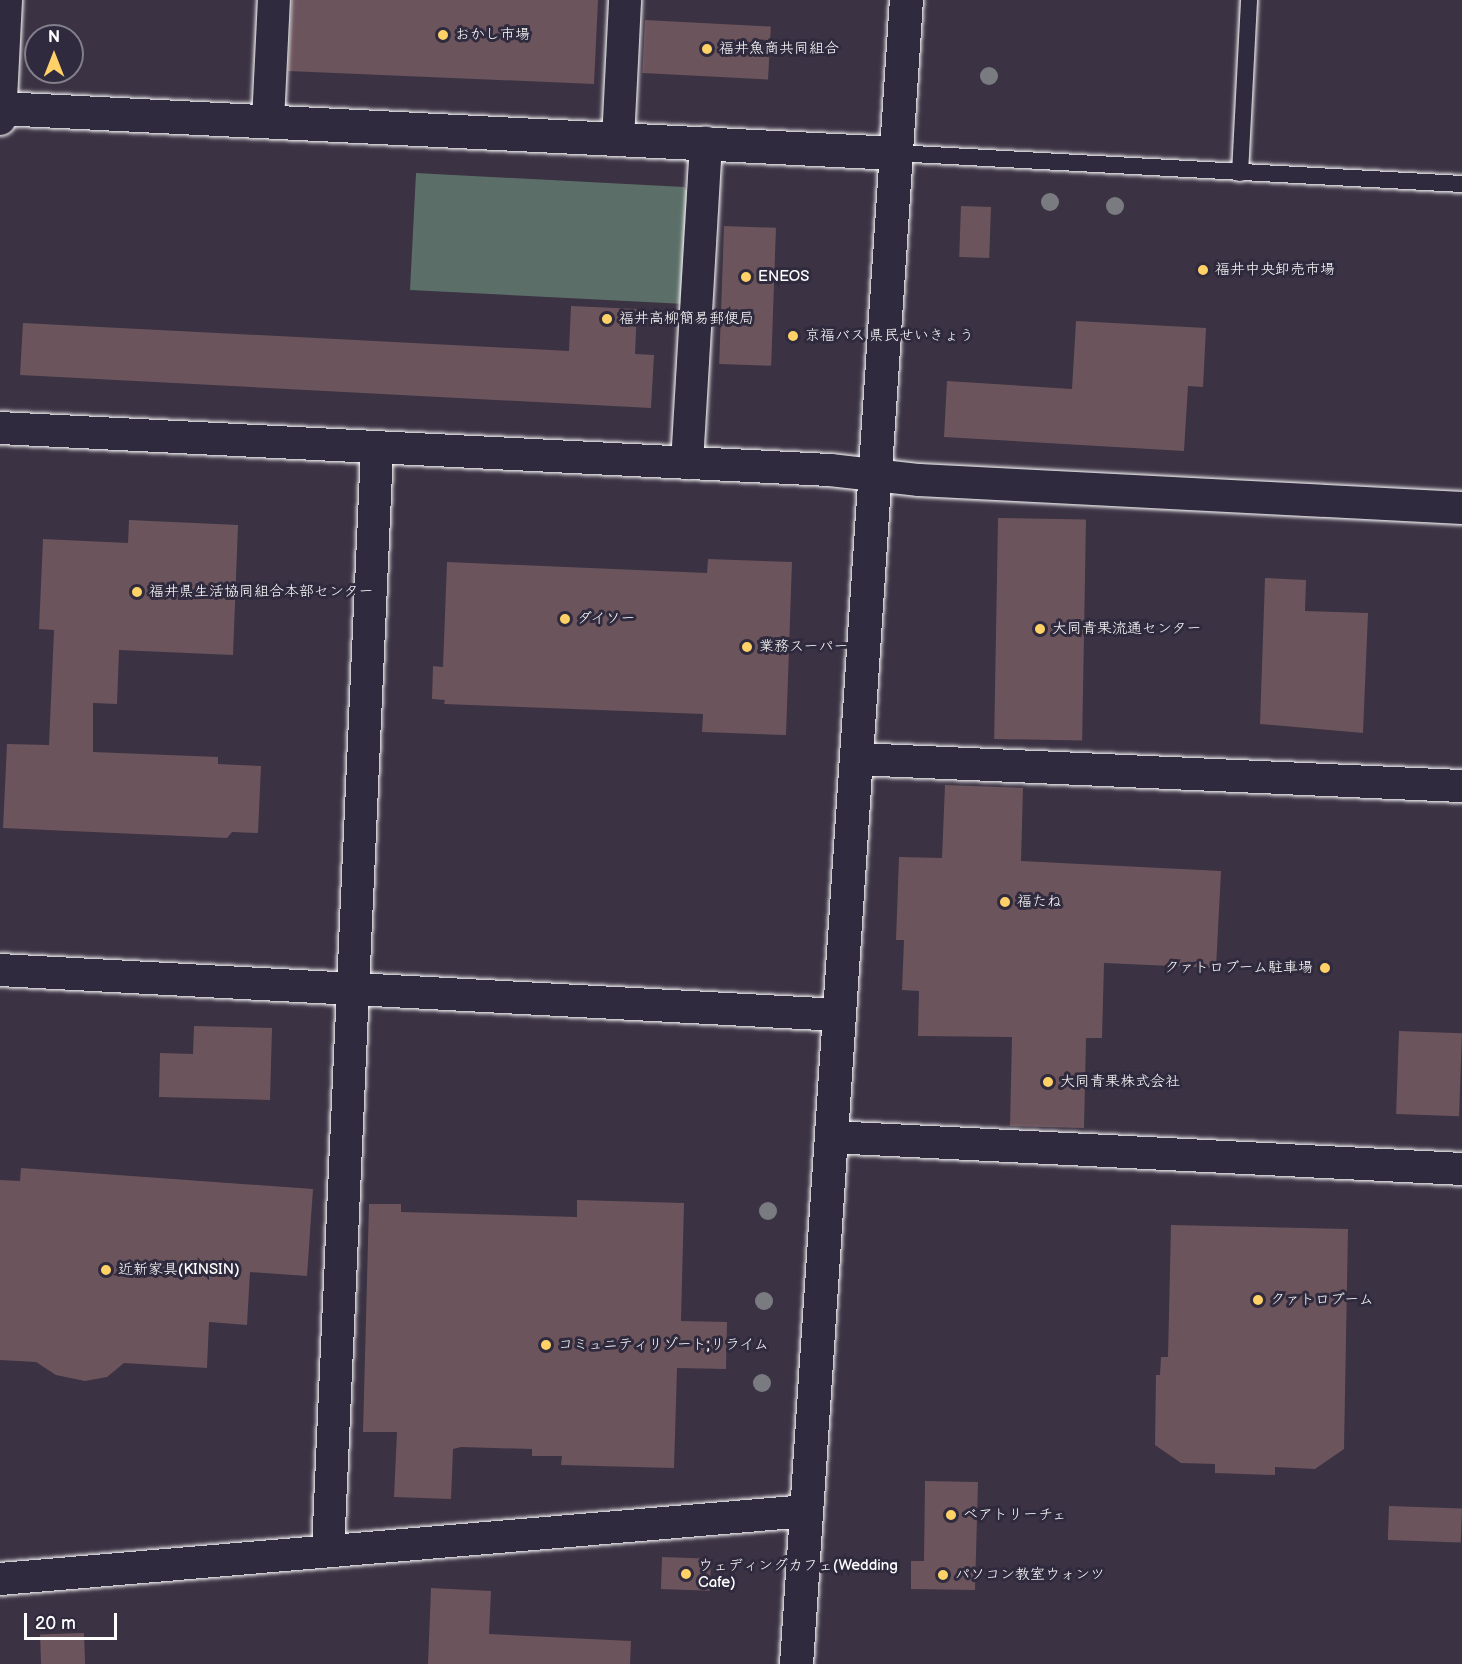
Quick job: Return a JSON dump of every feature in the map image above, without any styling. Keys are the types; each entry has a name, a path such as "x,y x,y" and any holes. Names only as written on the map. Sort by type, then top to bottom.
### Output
{"street":[{"path":"0,119 6,0"},
{"path":"268,121 274,0"},
{"path":"618,140 625,0"},
{"path":"796,1664 878,475 895,153 906,0"},
{"path":"0,108 895,153"},
{"path":"687,463 706,143"},
{"path":"0,428 687,463 1462,508"},
{"path":"328,1550 377,447"},
{"path":"857,759 1462,786"},
{"path":"0,970 839,1015"},
{"path":"831,1137 1462,1169"},
{"path":"0,1579 807,1512"}],"lane":[{"path":"1240,173 1249,0"},
{"path":"895,153 1462,184"}],"green space":[{"path":"416,173 684,187 691,198 685,304 410,290"}],"building":[{"name":"おかし市場","path":"292,0 598,0 594,84 288,71"},
{"name":"福井魚商共同組合","path":"645,20 771,27 768,80 642,73"},
{"path":"961,206 991,207 989,258 959,257"},
{"path":"724,226 776,228 771,366 719,364"},
{"path":"571,306 637,309 635,354 654,355 651,408 20,375 23,323 569,351"},
{"path":"1076,321 1206,328 1203,387 1188,386 1184,451 944,437 947,381 1072,389"},
{"name":"大同青果流通センター","path":"998,518 1086,520 1082,741 994,739"},
{"path":"129,520 238,525 233,655 119,650 117,704 93,703 93,752 218,757 218,764 261,766 258,833 232,832 227,838 3,828 7,744 49,745 54,630 39,629 43,539 128,543"},
{"name":"ダイソー","path":"708,559 792,562 786,735 702,732 703,714 444,704 445,700 432,699 433,666 443,667 447,562 707,573"},
{"path":"1265,578 1306,580 1305,611 1368,613 1363,733 1260,724"},
{"path":"945,785 1023,788 1021,861 1221,871 1216,968 1104,963 1102,1038 1086,1038 1084,1128 1010,1126 1012,1037 918,1036 919,991 902,990 904,940 896,940 899,857 942,858"},
{"path":"194,1026 272,1028 270,1100 159,1097 160,1053 193,1054"},
{"path":"1399,1031 1462,1033 1459,1116 1396,1114"},
{"name":"近新家具(KINSIN)","path":"21,1168 313,1189 307,1276 250,1272 247,1325 209,1322 207,1368 124,1363 107,1377 85,1381 56,1375 36,1362 0,1360 0,1180 20,1181"},
{"name":"コミュニティリゾート;リライム","path":"577,1200 684,1203 681,1321 727,1322 726,1369 677,1368 674,1468 561,1465 562,1456 532,1456 532,1449 461,1447 453,1449 451,1499 394,1497 397,1432 363,1432 369,1204 401,1204 401,1212 577,1217"},
{"name":"クァトロブーム","path":"1171,1225 1348,1229 1344,1449 1315,1469 1275,1467 1275,1475 1215,1473 1215,1464 1181,1463 1155,1445 1156,1375 1160,1375 1161,1357 1168,1357"},
{"path":"925,1481 978,1482 975,1590 911,1589 911,1561 924,1561"},
{"path":"1389,1506 1462,1509 1461,1543 1388,1540"},
{"name":"ウェディングカフェ(Wedding Cafe)","path":"662,1557 711,1559 710,1591 661,1589"},
{"path":"431,1588 491,1591 489,1634 631,1641 630,1664 428,1664"},
{"path":"84,1633 85,1664 41,1664 40,1635"}],"place":[{"name":"おかし市場","path":"443,35"},
{"name":"福井魚商共同組合","path":"707,49"},
{"name":"福井中央卸売市場","path":"1203,270"},
{"name":"ENEOS","path":"746,277"},
{"name":"福井高柳簡易郵便局","path":"607,319"},
{"name":"京福バス 県民せいきょう","path":"793,336"},
{"name":"福井県生活協同組合本部センター","path":"137,592"},
{"name":"ダイソー","path":"565,619"},
{"name":"大同青果流通センター","path":"1040,629"},
{"name":"業務スーパー","path":"747,647"},
{"name":"福たね","path":"1005,902"},
{"name":"クァトロブーム駐車場","path":"1325,968"},
{"name":"大同青果株式会社","path":"1048,1082"},
{"name":"近新家具(KINSIN)","path":"106,1270"},
{"name":"クァトロブーム","path":"1258,1300"},
{"name":"コミュニティリゾート;リライム","path":"546,1345"},
{"name":"ベアトリーチェ","path":"951,1515"},
{"name":"ウェディングカフェ(Wedding Cafe)","path":"686,1574"},
{"name":"パソコン教室ウォンツ","path":"943,1575"}]}
